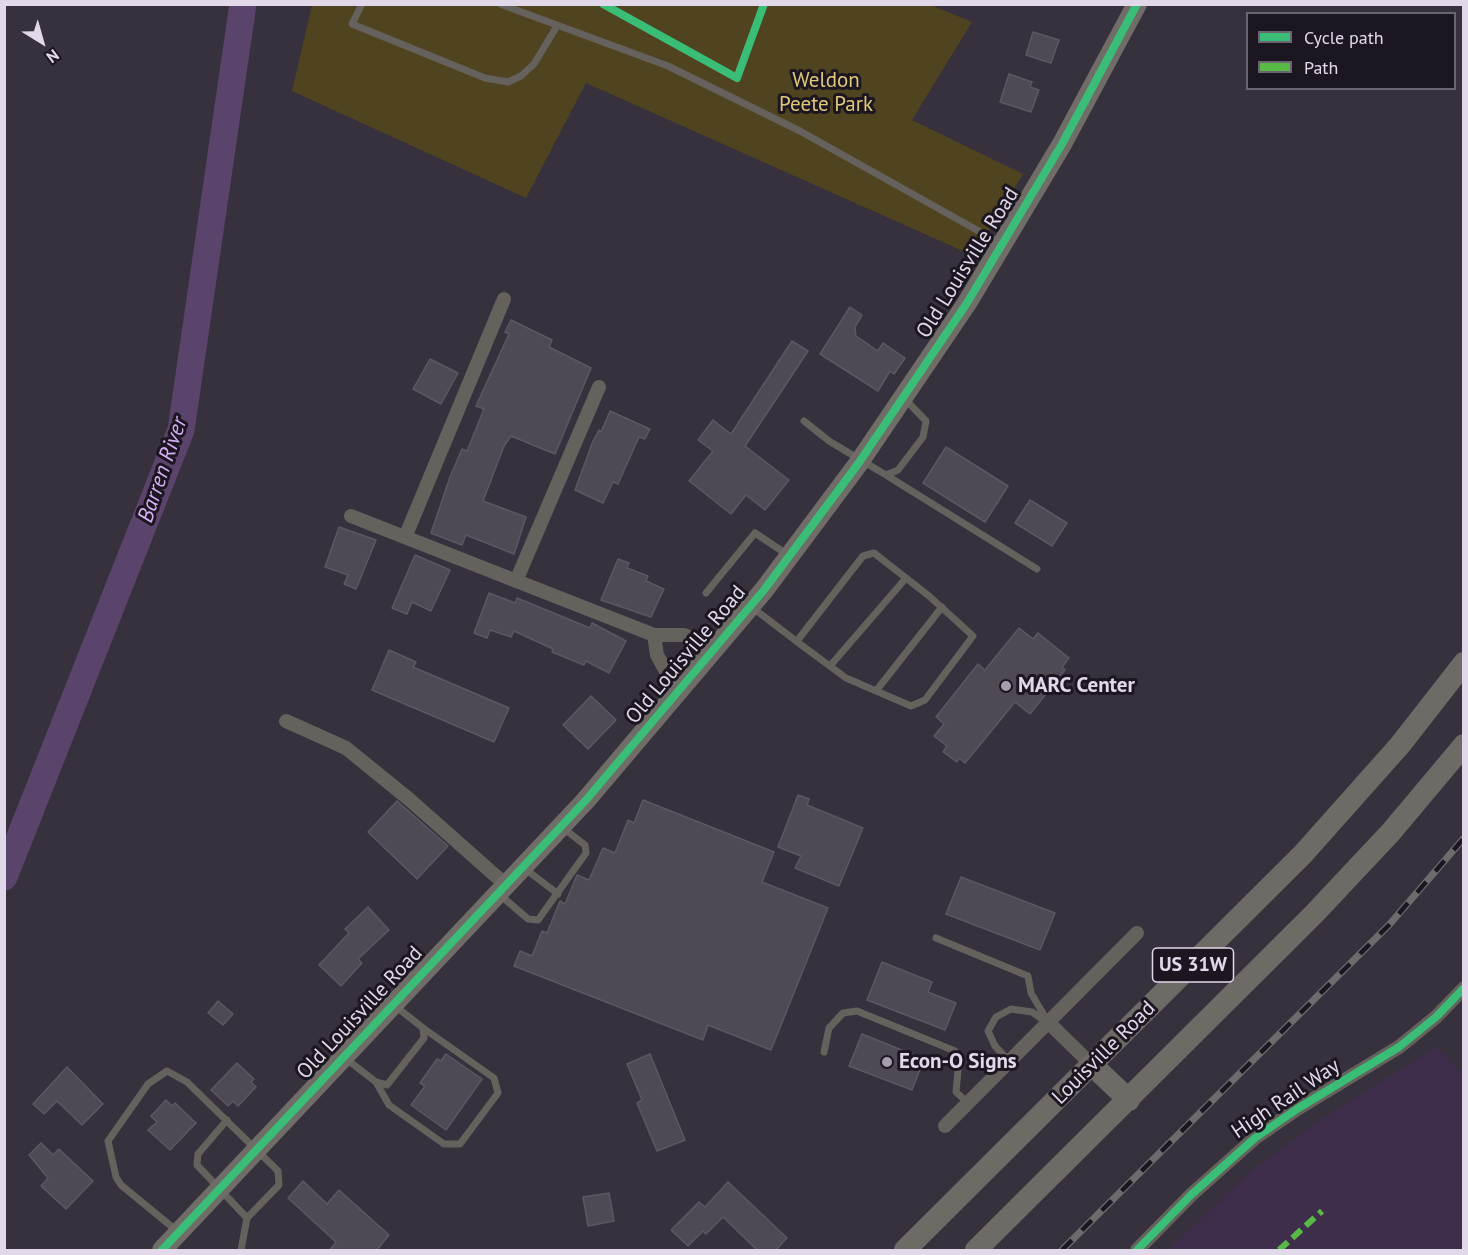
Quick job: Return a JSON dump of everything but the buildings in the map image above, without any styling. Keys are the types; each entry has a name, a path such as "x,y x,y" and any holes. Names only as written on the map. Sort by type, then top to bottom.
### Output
{"main road":[{"name":"Louisville Road","path":"905,1251 1335,820 1400,745 1464,663"},
{"name":"US 31W","path":"976,1251 1353,874 1464,745"},
{"path":"1092,1065 1129,1100"}],"street":[{"name":"Old Louisville Road","path":"162,1251 561,826 682,689 751,606 862,459 904,398 1002,244 1062,144 1137,4"},
{"path":"406,535 504,299"},
{"path":"516,581 598,387"},
{"path":"351,516 406,535 654,635 684,635 717,648"},
{"path":"654,635 657,655 666,671 682,689"},
{"path":"286,721 346,748 410,800 502,889"},
{"path":"945,1126 1137,933"},
{"name":"High Rail Way","path":"1137,1251 1192,1194 1256,1138 1297,1108 1399,1047 1436,1017 1464,988"},
{"path":"1048,1022 1092,1065"}],"lane":[{"path":"362,4 352,24 485,78 508,82 522,76 534,64 557,26"},
{"path":"500,4 668,66 800,131 1002,244"},
{"path":"885,475 898,470 923,437 926,421 904,398"},
{"path":"804,421 829,441 862,459 1037,569"},
{"path":"706,593 755,533 790,556"},
{"path":"751,606 797,641 846,678 911,706 925,700 973,636 942,607 874,553 863,556 797,641"},
{"path":"830,666 906,578"},
{"path":"876,691 942,607"},
{"path":"502,889 528,919 538,920 586,853 585,845 561,826"},
{"path":"523,867 558,894"},
{"path":"936,938 1028,976 1031,993 1048,1022"},
{"path":"343,1056 376,1082 389,1105 444,1144 460,1144 498,1093 494,1078 423,1029 393,1004"},
{"path":"1009,1061 995,1046 988,1031 996,1017 1011,1009 1032,1012 1048,1022"},
{"path":"824,1052 829,1028 843,1013 857,1011 955,1051 958,1060 956,1092 968,1103"},
{"path":"376,1082 387,1085 424,1038 423,1029"},
{"path":"179,1232 122,1185 117,1177 108,1141 148,1084 167,1071 187,1082 278,1171 279,1185 247,1218 241,1251"},
{"path":"227,1120 198,1154 197,1165 247,1218"}],"shaded area":[{"path":"1437,1047 1463,1074 1463,1250 1168,1250 1247,1175 1322,1119"}],"green space":[{"name":"Weldon Peete Park","path":"312,5 931,5 972,22 912,120 1023,174 974,256 586,83 526,198 292,91"}],"waterway":[{"name":"Barren River","path":"4,877 181,430 243,4"}],"railway":[{"path":"1062,1250 1389,925 1464,838"}],"marked path":[{"path":"1279,1250 1322,1211"}],"cycle path":[{"path":"603,4 737,78 764,4"},
{"path":"162,1250 586,800 764,590 858,464 967,303 1062,144 1137,4"},
{"path":"1137,1250 1192,1194 1255,1138 1297,1109 1399,1047 1436,1017 1464,988"}],"place":[{"name":"MARC Center","path":"1006,686"},
{"name":"Econ-O Signs","path":"887,1062"}]}
